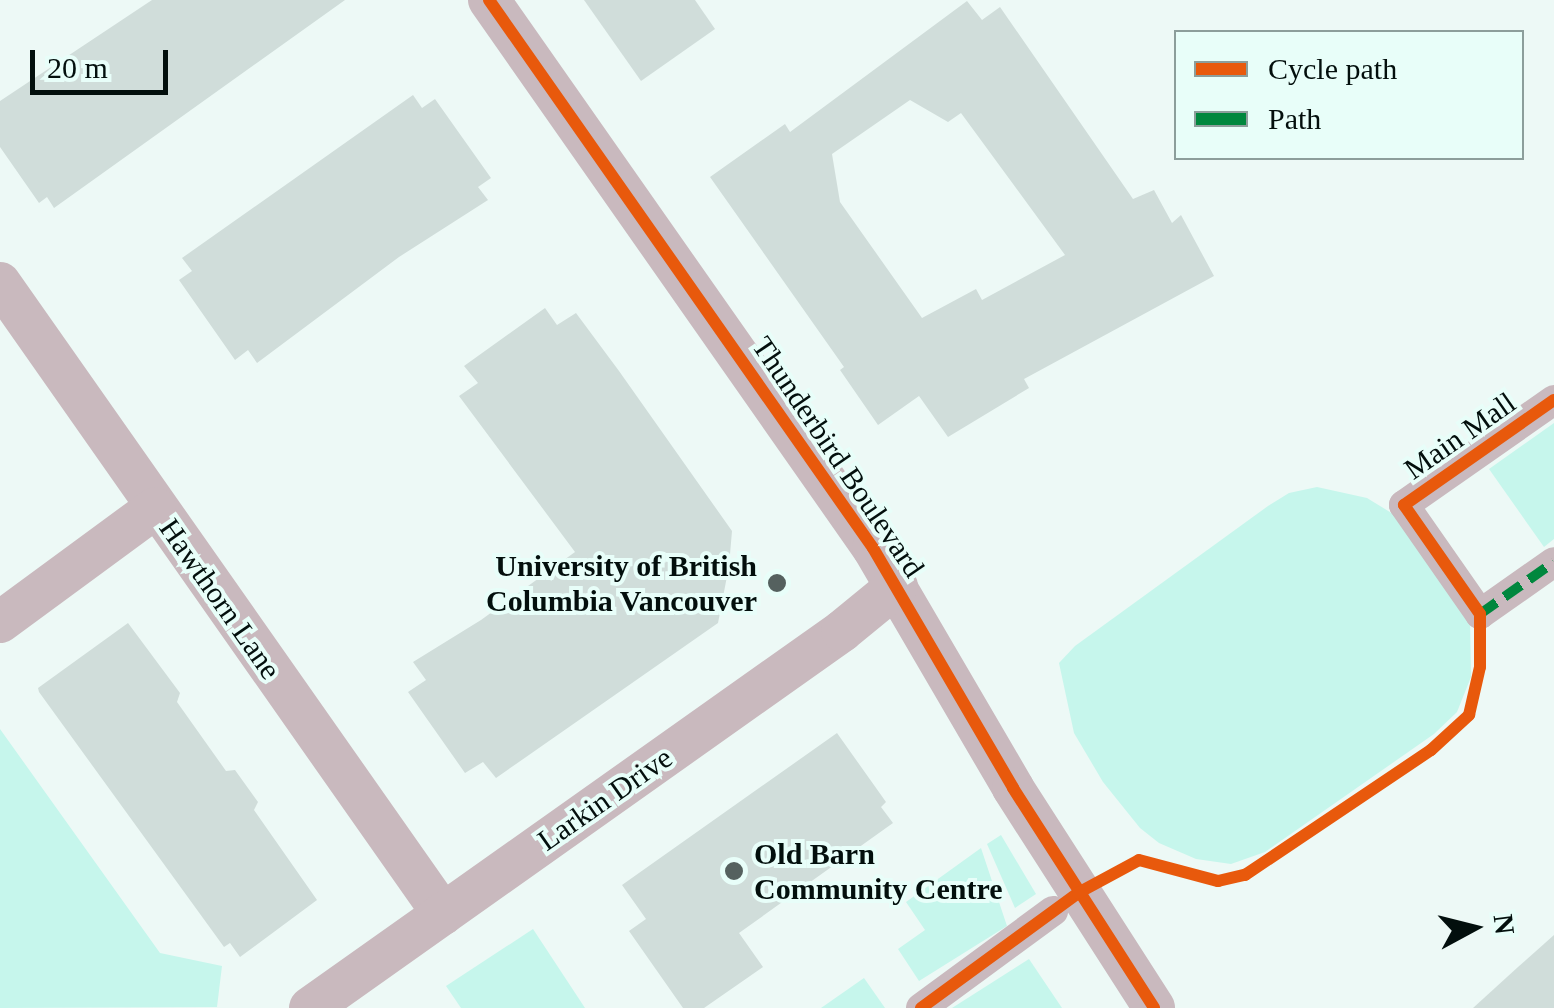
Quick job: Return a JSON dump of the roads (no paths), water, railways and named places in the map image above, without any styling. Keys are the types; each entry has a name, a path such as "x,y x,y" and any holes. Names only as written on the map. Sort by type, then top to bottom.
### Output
{"street":[{"name":"Thunderbird Boulevard","path":"489,0 897,586 1012,788 1154,1008"},
{"name":"Hawthorn Lane","path":"0,282 443,914"},
{"name":"Main Mall","path":"1554,400 1404,505 1480,614 1554,562"},
{"path":"0,622 156,508"},
{"name":"Larkin Drive","path":"310,1008 842,630 897,586"},
{"path":"921,1008 1053,911"}],"place":[{"name":"University of British Columbia Vancouver","path":"777,583"},
{"name":"Old Barn Community Centre","path":"734,871"}]}
